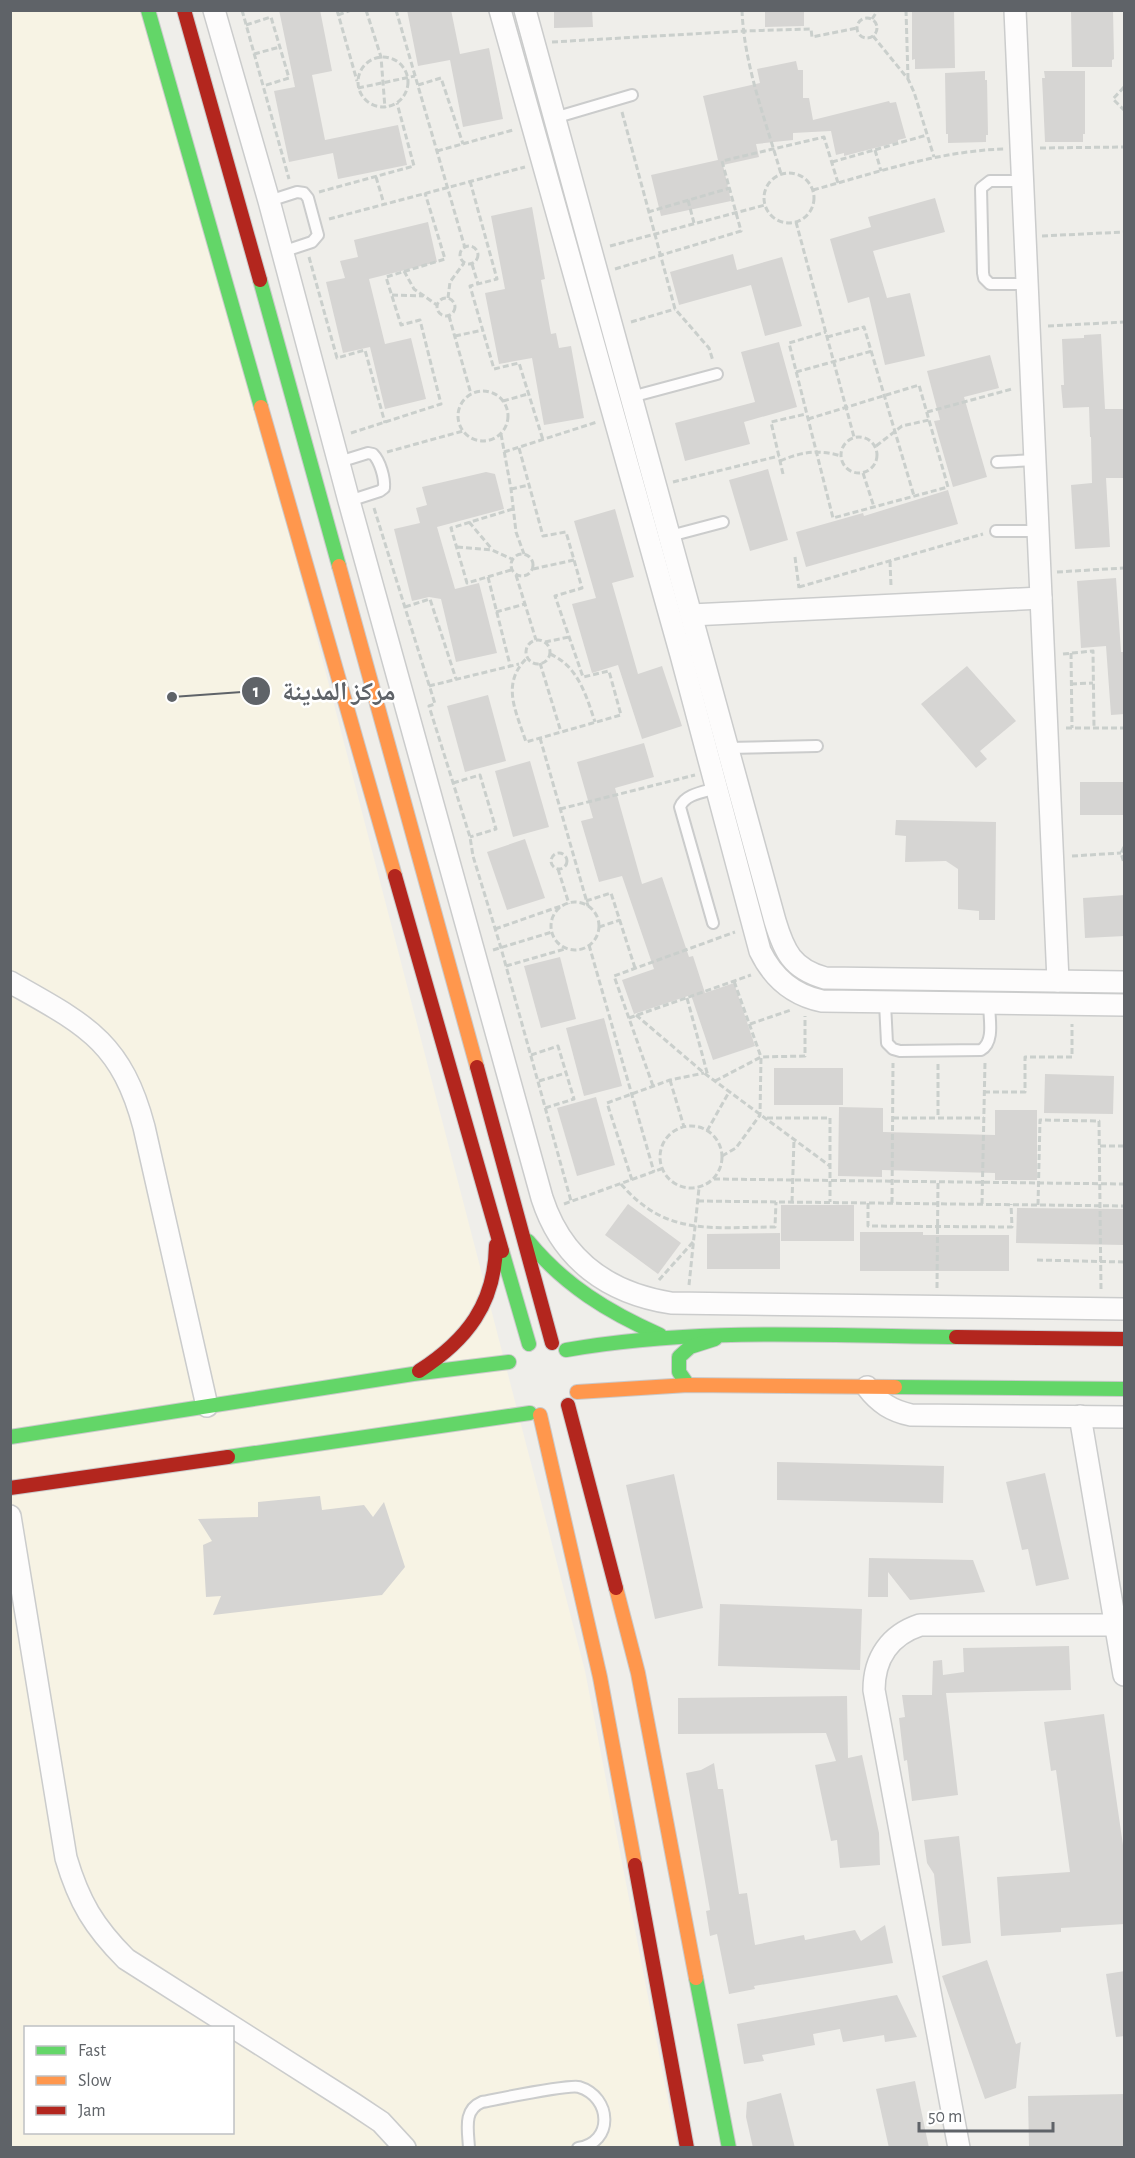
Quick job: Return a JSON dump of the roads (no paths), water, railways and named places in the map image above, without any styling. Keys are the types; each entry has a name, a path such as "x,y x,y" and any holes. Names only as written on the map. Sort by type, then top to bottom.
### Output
{"street":[{"path":"148,10 529,1344"},
{"path":"184,10 303,433 552,1343"},
{"path":"214,10 269,201 349,501 546,1210 562,1240 575,1257 609,1283 643,1297 671,1303 1125,1309"},
{"path":"500,10 760,951 770,969 784,985 796,992 814,999 836,1002 1125,1005"},
{"path":"525,10 777,929 785,950 798,966 815,975 835,979 1125,982"},
{"path":"1015,10 1058,981"},
{"path":"541,159 563,148"},
{"path":"691,615 1041,598"},
{"path":"10,982 84,1026 106,1046 124,1071 136,1098 144,1127 207,1406"},
{"path":"456,1090 481,1084"},
{"path":"413,1374 436,1361 457,1344 473,1324 486,1301 494,1276 497,1250 495,1224"},
{"path":"523,1234 542,1260 576,1290 614,1315 669,1338"},
{"path":"688,1386 677,1367 682,1354 687,1349 726,1335"},
{"path":"566,1350 617,1341 726,1335 1125,1339"},
{"path":"506,1377 510,1362 518,1351 529,1344 541,1341 552,1343 566,1350 576,1362"},
{"path":"10,1437 413,1374 510,1362"},
{"path":"10,1488 555,1413 568,1405 577,1392 579,1377"},
{"path":"577,1392 688,1386 1125,1389"},
{"path":"867,1387 880,1402 889,1408 911,1415 1125,1417"},
{"path":"512,1399 516,1405 535,1414 605,1677 687,2148"},
{"path":"568,1405 633,1674 729,2148"},
{"path":"1080,1416 1125,1675"},
{"path":"10,1516 66,1858 74,1887 88,1914 105,1938 126,1959 231,2026"},
{"path":"959,2148 874,1690 876,1668 880,1657 893,1640 920,1625 1116,1625"},
{"path":"234,2028 381,2122 405,2148"}],"lane":[{"path":"554,118 632,95"},
{"path":"1023,181 990,182 981,188 983,273 990,284 1027,284"},
{"path":"269,201 301,192 307,195 316,223 317,238 282,252"},
{"path":"631,397 717,374"},
{"path":"339,462 368,453 375,455 385,486 382,490 349,501"},
{"path":"998,462 1035,460"},
{"path":"670,536 723,522"},
{"path":"996,531 1038,531"},
{"path":"728,748 818,746"},
{"path":"713,923 680,807 684,799 714,779"},
{"path":"885,1003 887,1043 893,1049 900,1051 985,1048 989,1040 989,1004"},
{"path":"468,2148 469,2112 474,2105 576,2086 595,2094 604,2111 602,2131 589,2146 578,2148"}],"place":[{"name":"مركز المدينة","path":"172,697"}]}
